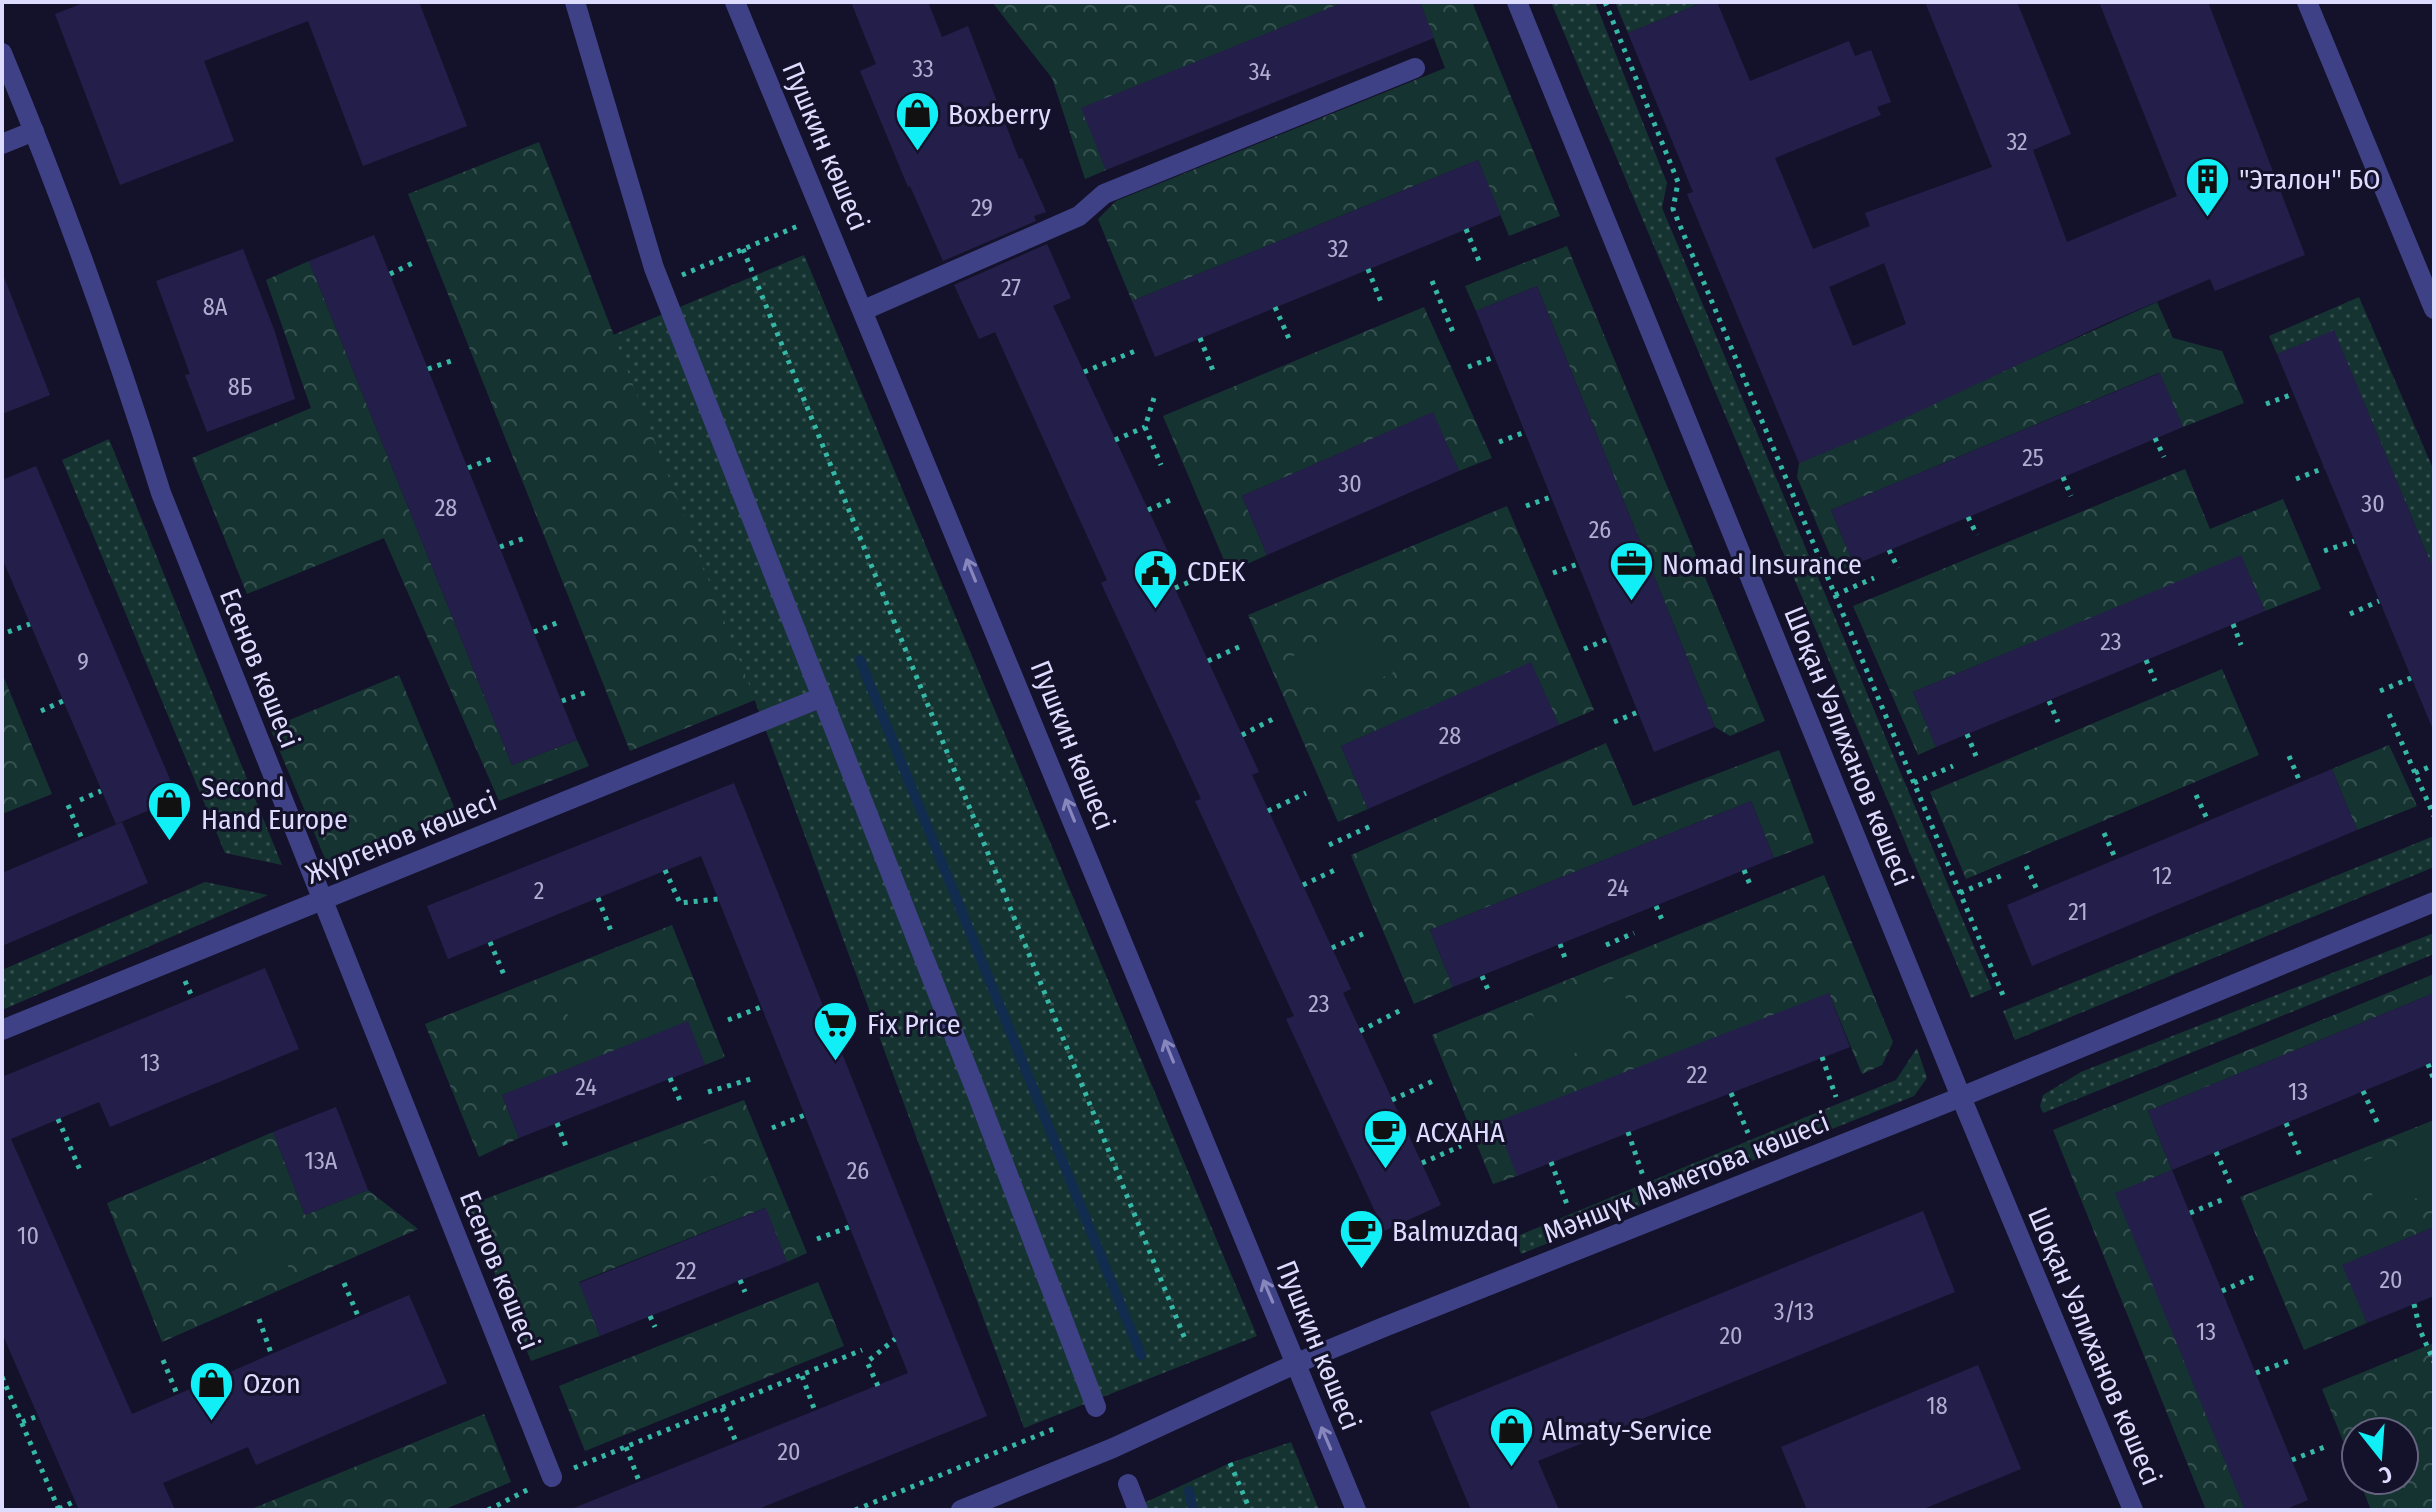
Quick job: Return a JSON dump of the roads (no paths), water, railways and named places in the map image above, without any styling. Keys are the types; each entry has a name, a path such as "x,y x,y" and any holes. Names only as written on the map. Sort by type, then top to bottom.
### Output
{"street":[{"path":"575,2 660,285 1096,1407"},
{"name":"Пушкин көшесі","path":"735,2 1356,1510"},
{"name":"Шоқан Уәлиханов көшесі","path":"1517,2 1961,1097 2133,1510"},
{"path":"2307,2 2434,309"},
{"name":"Есенов көшесі","path":"2,53 117,353 161,493 552,1477"},
{"path":"864,310 1079,216 1104,194 1415,68"},
{"path":"2,144 34,131"},
{"name":"Жүргенов көшесі","path":"2,1030 822,697"},
{"name":"Мәншүк Мәметова көшесі","path":"961,1510 1113,1448 1297,1363 1961,1097 2434,902"},
{"path":"1128,1484 1138,1510"}],"waterway":[{"path":"860,660 1141,1355"},
{"path":"1189,1491 1193,1510"}],"place":[{"name":"Boxberry","path":"917,153"},
{"name":"\"Эталон\" БО","path":"2208,218"},
{"name":"Nomad Insurance","path":"1631,603"},
{"name":"CDEK","path":"1156,610"},
{"name":"Second Hand Europe","path":"170,842"},
{"name":"Fix Price","path":"836,1063"},
{"name":"ACXAHA","path":"1385,1171"},
{"name":"Balmuzdaq","path":"1361,1270"},
{"name":"Ozon","path":"212,1422"},
{"name":"Almaty-Service","path":"1511,1469"}]}
